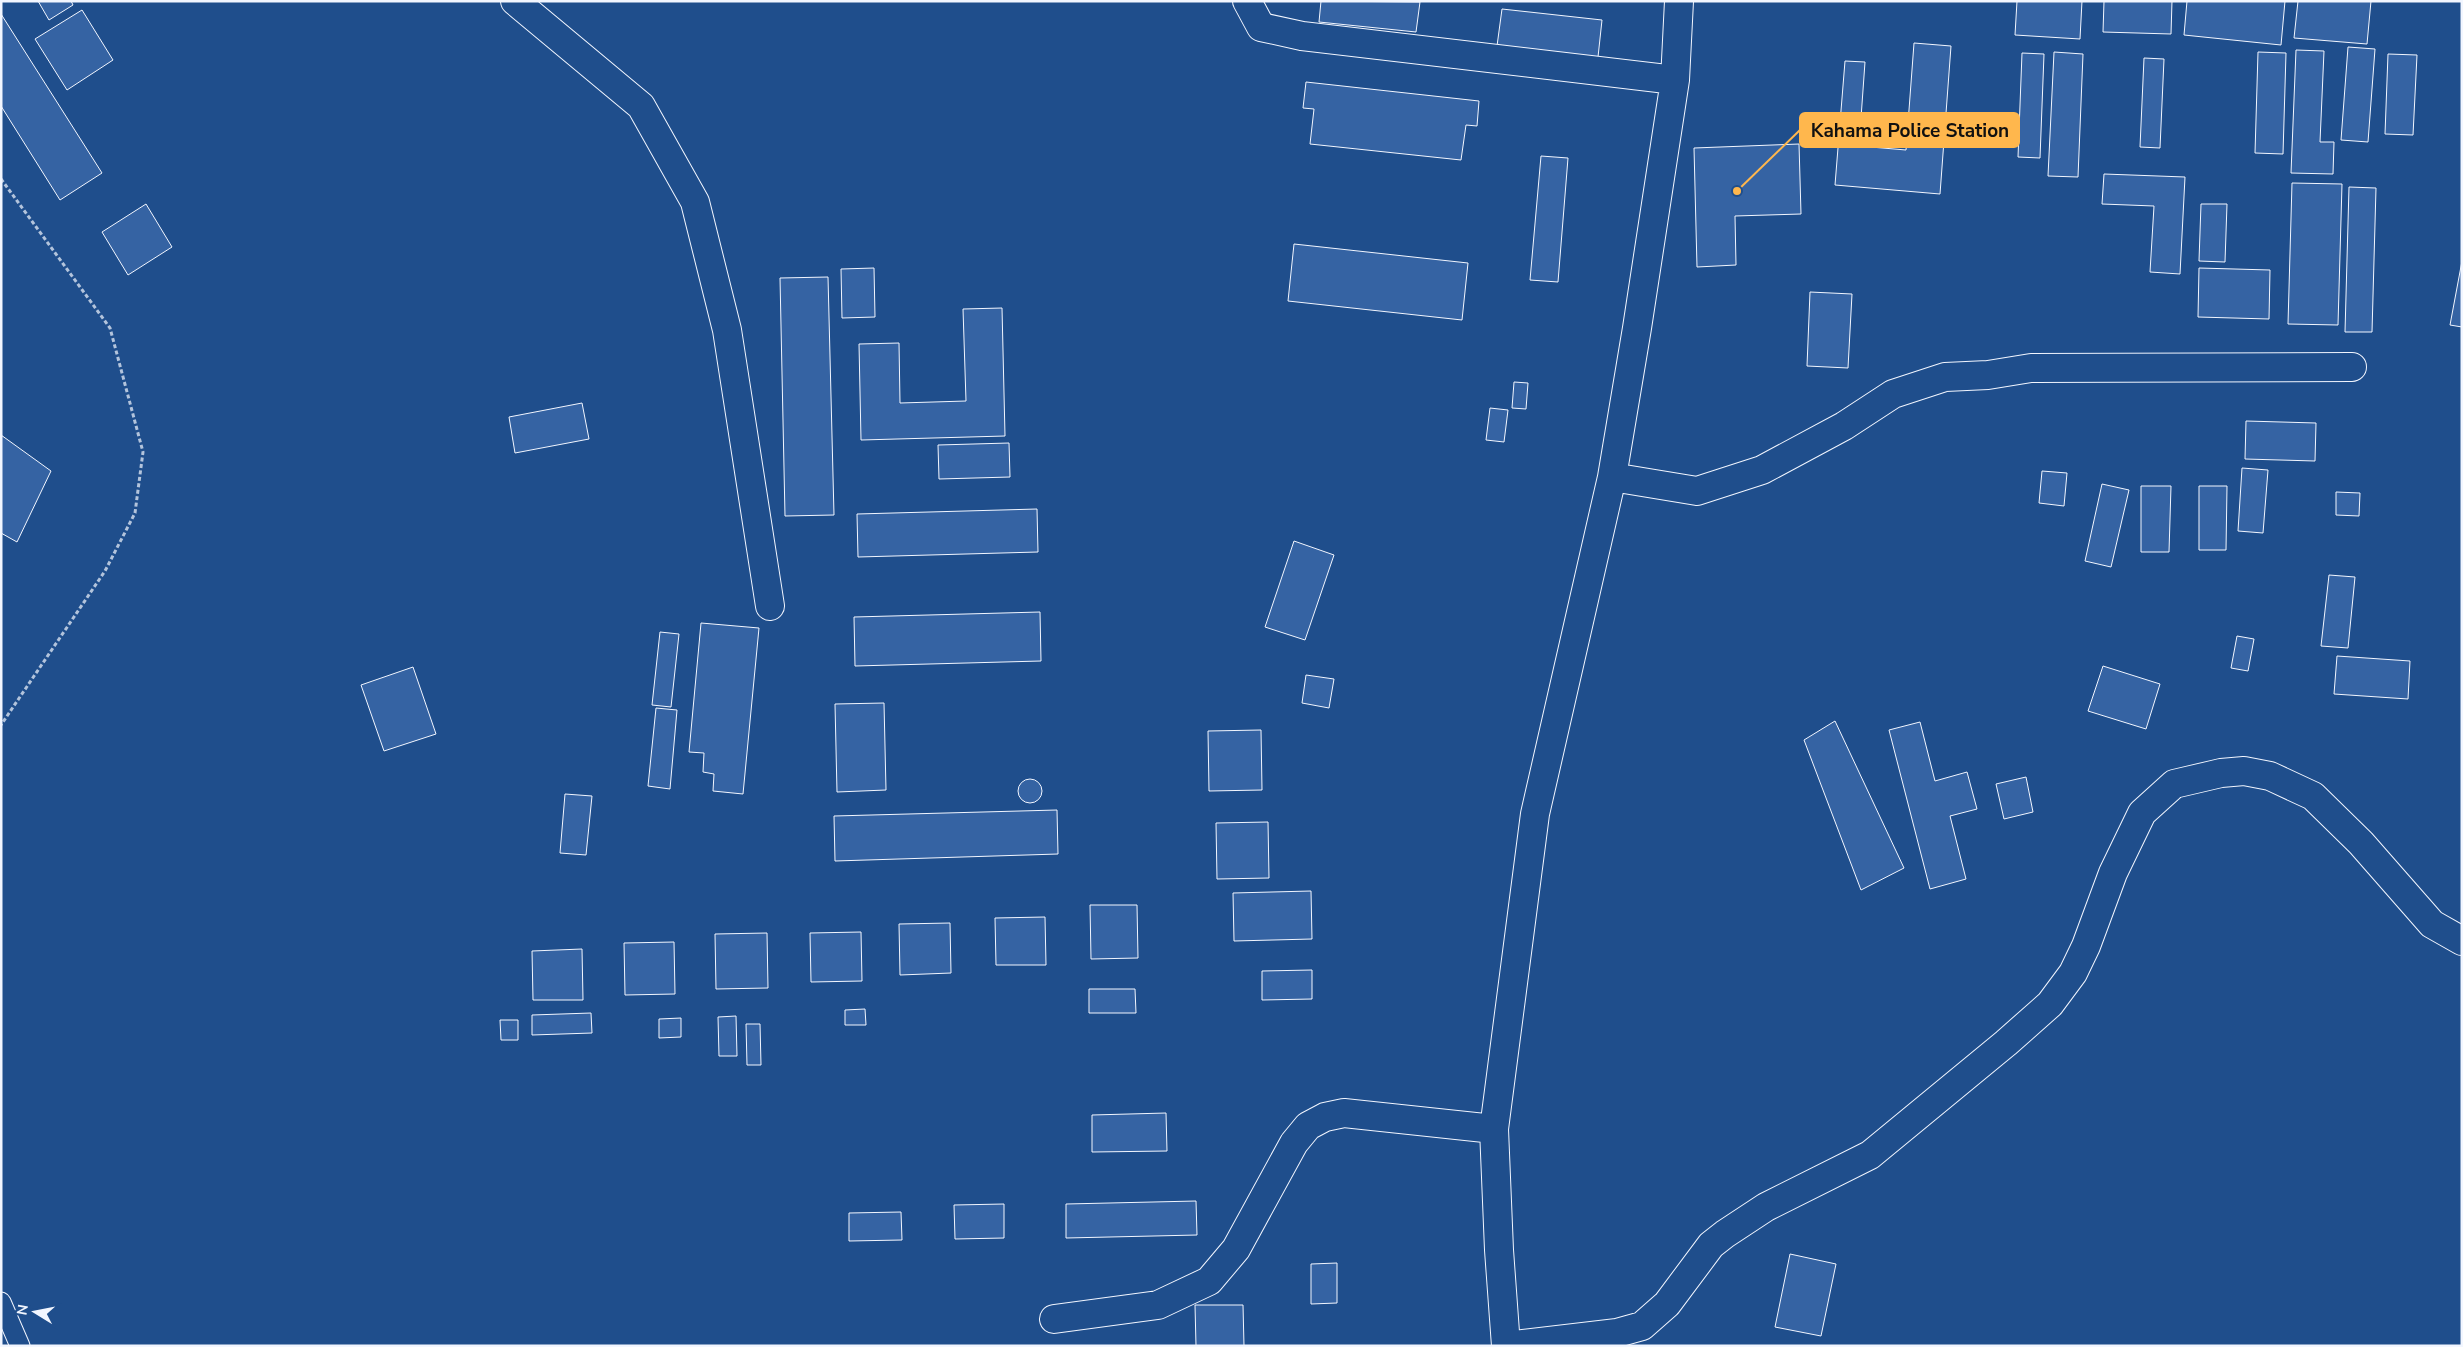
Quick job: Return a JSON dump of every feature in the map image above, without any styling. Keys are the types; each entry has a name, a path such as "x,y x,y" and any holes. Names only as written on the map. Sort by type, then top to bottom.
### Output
{"street":[{"path":"515,1 641,106 695,202 728,330 770,606"},
{"path":"1247,1 1261,27 1302,36 1675,80"},
{"path":"1679,1 1675,80 1637,328 1612,477 1535,814 1494,1129 1499,1250 1506,1346 1617,1333 1642,1326 1667,1304 1695,1266 1718,1240 1766,1207 1870,1155 2006,1043 2050,1004 2073,973 2086,946 2113,873 2142,813 2174,784 2221,773 2244,771 2270,776 2313,796 2361,843 2432,924 2454,939 2462,941"},
{"path":"1612,477 1697,491 1730,482 1762,470 1808,447 1893,394 1945,377 1988,375 2031,368 2352,367"},
{"path":"1054,1318 1158,1305 1209,1281 1236,1249 1294,1143 1308,1126 1325,1117 1344,1112 1494,1129"}],"lane":[{"path":"1,1302 20,1346"}],"path":[{"path":"1,179 110,328 143,452 135,513 110,563 1,725"}],"building":[{"path":"38,1 71,1 73,5 49,20"},
{"path":"1321,1 1420,2 1416,32 1319,22"},
{"path":"2017,1 2082,1 2080,39 2015,35"},
{"path":"2104,1 2172,1 2171,34 2103,32"},
{"path":"2187,1 2285,1 2281,45 2184,35"},
{"path":"2298,1 2371,1 2367,44 2294,38"},
{"path":"1502,9 1602,20 1598,57 1497,46"},
{"path":"82,10 113,60 67,90 35,39"},
{"path":"1,14 102,173 60,200 1,106"},
{"path":"1914,43 1951,46 1940,194 1835,185 1845,61 1865,62 1859,146 1906,150"},
{"path":"2348,47 2375,49 2368,142 2341,140"},
{"path":"2296,50 2324,51 2320,142 2334,142 2333,174 2291,173"},
{"path":"2054,52 2083,54 2078,177 2048,176"},
{"path":"2258,52 2286,53 2283,154 2255,153"},
{"path":"2022,53 2044,54 2040,158 2018,157"},
{"path":"2388,54 2417,55 2413,135 2385,134"},
{"path":"2144,58 2164,59 2160,148 2140,147"},
{"path":"1306,82 1479,101 1477,126 1466,125 1461,160 1310,144 1314,109 1303,108"},
{"path":"1799,144 1801,214 1735,216 1736,265 1697,267 1694,148"},
{"path":"1541,156 1568,158 1558,282 1530,280"},
{"path":"2104,174 2185,177 2180,274 2150,272 2154,206 2102,204"},
{"path":"2292,183 2342,184 2338,325 2288,324"},
{"path":"2349,187 2376,188 2372,332 2345,332"},
{"path":"146,204 172,247 128,275 102,232"},
{"path":"2201,204 2227,204 2225,262 2199,261"},
{"path":"1294,244 1468,263 1462,320 1288,301"},
{"path":"2462,261 2462,327 2450,325"},
{"path":"874,268 875,317 842,318 841,269"},
{"path":"2199,268 2270,270 2269,319 2198,317"},
{"path":"828,277 834,515 785,516 780,278"},
{"path":"1810,292 1852,294 1848,368 1807,366"},
{"path":"1002,308 1005,436 861,440 859,344 899,343 900,403 966,401 963,309"},
{"path":"1514,382 1528,383 1526,409 1512,408"},
{"path":"582,403 589,439 515,453 509,417"},
{"path":"1490,408 1508,410 1504,442 1486,440"},
{"path":"2246,421 2316,423 2315,461 2245,459"},
{"path":"1,435 51,471 17,542 1,533"},
{"path":"1009,443 1010,477 939,479 938,445"},
{"path":"2242,468 2268,470 2263,533 2238,531"},
{"path":"2042,471 2067,473 2064,506 2039,503"},
{"path":"2102,484 2129,490 2111,567 2085,561"},
{"path":"2141,486 2171,486 2169,552 2141,552"},
{"path":"2199,486 2227,486 2226,550 2199,550"},
{"path":"2336,492 2360,493 2359,516 2336,515"},
{"path":"1037,509 1038,552 858,557 857,514"},
{"path":"1294,541 1334,555 1305,640 1265,627"},
{"path":"2329,575 2355,577 2348,648 2321,646"},
{"path":"1040,612 1041,661 855,666 854,617"},
{"path":"701,623 759,628 743,794 713,791 714,774 703,772 704,753 689,752"},
{"path":"660,632 679,634 671,707 652,705"},
{"path":"2237,636 2254,639 2248,671 2231,668"},
{"path":"2337,656 2410,661 2408,699 2334,694"},
{"path":"2103,666 2160,684 2146,729 2088,711"},
{"path":"413,667 436,734 384,751 361,685"},
{"path":"1306,675 1334,679 1329,708 1302,703"},
{"path":"884,703 886,790 837,792 835,704"},
{"path":"656,708 677,710 670,789 648,786"},
{"path":"1835,721 1904,868 1861,890 1804,740"},
{"path":"1920,722 1935,781 1967,772 1977,809 1950,816 1966,879 1930,889 1889,730"},
{"path":"1261,730 1262,790 1209,791 1208,731"},
{"path":"2026,777 2033,812 2004,819 1996,784"},
{"path":"1030,779 1035,780 1041,786 1041,796 1035,802 1030,803 1025,802 1019,796 1018,791 1019,786 1025,780"},
{"path":"565,794 592,796 586,855 560,853"},
{"path":"1057,810 1058,854 835,861 834,816"},
{"path":"1268,822 1269,878 1217,879 1216,823"},
{"path":"1311,891 1312,939 1234,941 1233,893"},
{"path":"1090,905 1137,905 1138,958 1091,959"},
{"path":"1045,917 1046,965 996,965 995,918"},
{"path":"950,923 951,973 900,975 899,924"},
{"path":"861,932 862,981 811,982 810,933"},
{"path":"767,933 768,988 716,989 715,934"},
{"path":"674,942 675,994 625,995 624,943"},
{"path":"582,949 583,1000 533,1000 532,951"},
{"path":"1312,970 1312,999 1262,1000 1262,971"},
{"path":"1089,989 1135,989 1136,1013 1089,1013"},
{"path":"865,1009 866,1025 845,1025 845,1010"},
{"path":"591,1013 592,1033 532,1035 532,1015"},
{"path":"736,1016 737,1056 719,1056 718,1017"},
{"path":"681,1018 681,1037 659,1038 659,1019"},
{"path":"500,1020 518,1020 518,1040 501,1040"},
{"path":"746,1024 760,1024 761,1065 747,1065"},
{"path":"1166,1113 1167,1151 1092,1152 1092,1115"},
{"path":"1196,1201 1197,1235 1066,1238 1066,1204"},
{"path":"1004,1204 1004,1238 955,1239 954,1205"},
{"path":"901,1212 902,1240 849,1241 849,1213"},
{"path":"1790,1254 1836,1264 1821,1336 1775,1327"},
{"path":"1337,1263 1337,1303 1311,1304 1311,1264"},
{"path":"1195,1305 1243,1305 1244,1346 1196,1346"}],"place":[{"name":"Kahama Police Station","path":"1737,191"}]}
